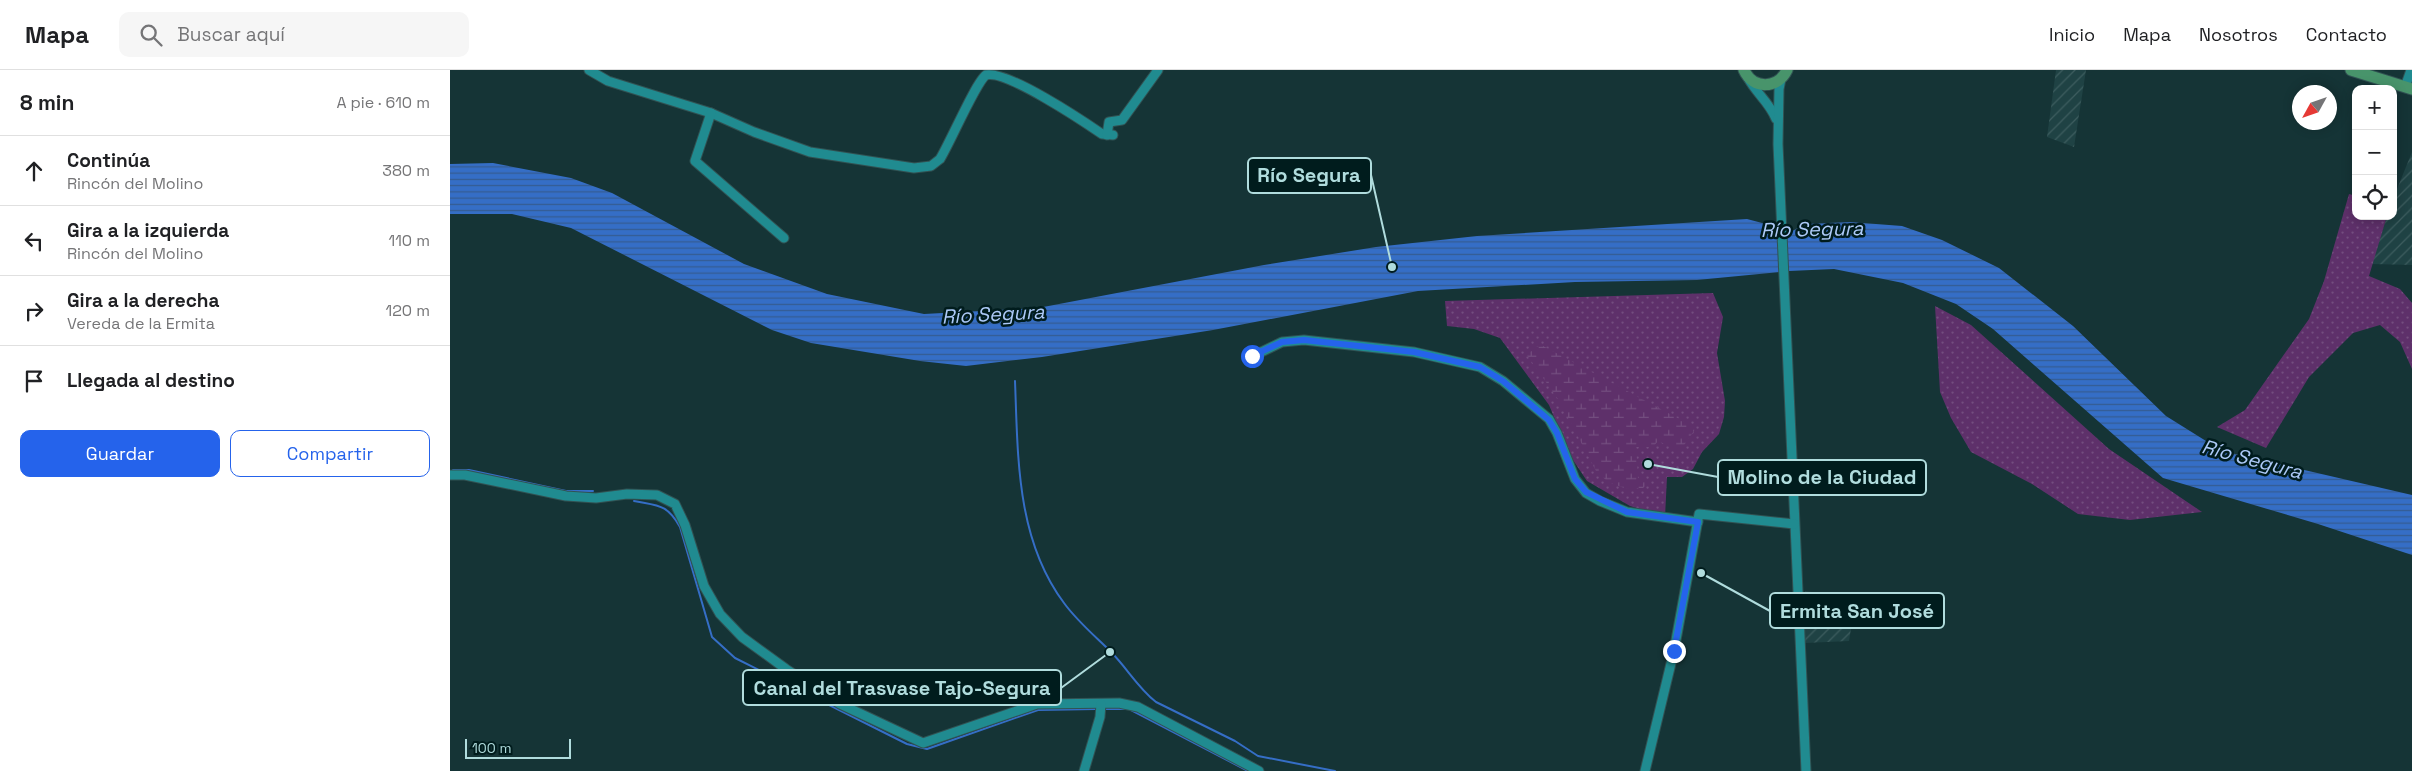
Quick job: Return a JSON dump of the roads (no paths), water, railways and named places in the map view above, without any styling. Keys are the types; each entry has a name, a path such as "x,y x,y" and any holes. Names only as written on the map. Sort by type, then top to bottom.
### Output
{"main road":[{"path":"1744,73 1762,85 1772,84 1784,75 1796,70"},
{"path":"2351,70 2376,74 2409,88"}],"street":[{"path":"589,70 608,81 710,113 754,132 810,152 914,168 931,166 940,159 986,75 996,71 1017,77 1102,134 1110,135 1108,122 1122,120 1158,70"},
{"path":"2409,88 2411,70"},
{"path":"1744,73 1758,95 1773,111 1777,122"},
{"path":"1784,75 1777,122 1806,771"},
{"path":"710,113 695,161 784,238"},
{"path":"1252,356 1282,342 1304,340 1414,352 1480,367 1503,381 1549,420 1557,433 1575,479 1586,492 1627,512 1698,522"},
{"path":"450,475 465,475 566,496 596,498 627,494 656,495 675,504 685,524 704,586 720,614 742,637 786,670 840,704 924,743 1037,704 1119,703 1138,707 1259,771"},
{"path":"1645,771 1674,651 1699,514 1794,524"},
{"path":"1084,771 1100,717 1101,704"}],"water":[{"path":"493,163 571,178 612,193 744,264 827,294 924,314 1038,308 1264,265 1376,247 1477,236 1747,219 1792,231 1806,224 1850,222 1902,226 1942,240 1999,268 2073,326 2166,416 2222,451 2412,495 2412,555 2318,524 2163,478 1993,329 1956,304 1903,283 1834,269 1789,271 1697,280 1575,282 1418,291 1213,330 1042,357 966,366 920,361 811,343 772,330 571,228 512,214 450,214 450,164"}],"waterway":[{"path":"1015,381 1019,467 1028,524 1048,578 1069,610 1111,652 1144,691 1156,702 1235,741 1258,756 1335,771"},
{"path":"453,470 469,470 566,491 593,491"},
{"path":"634,501 662,507 675,519 680,527 712,637 735,658 907,744 927,749 1038,710 1096,709"},
{"path":"1104,709 1126,709"},
{"path":"1131,710 1248,771"}],"place":[{"name":"Río Segura","path":"1392,267"},
{"name":"Molino de la Ciudad","path":"1648,464"},
{"name":"Ermita San José","path":"1701,573"},
{"name":"Canal del Trasvase Tajo-Segura","path":"1110,652"}]}
